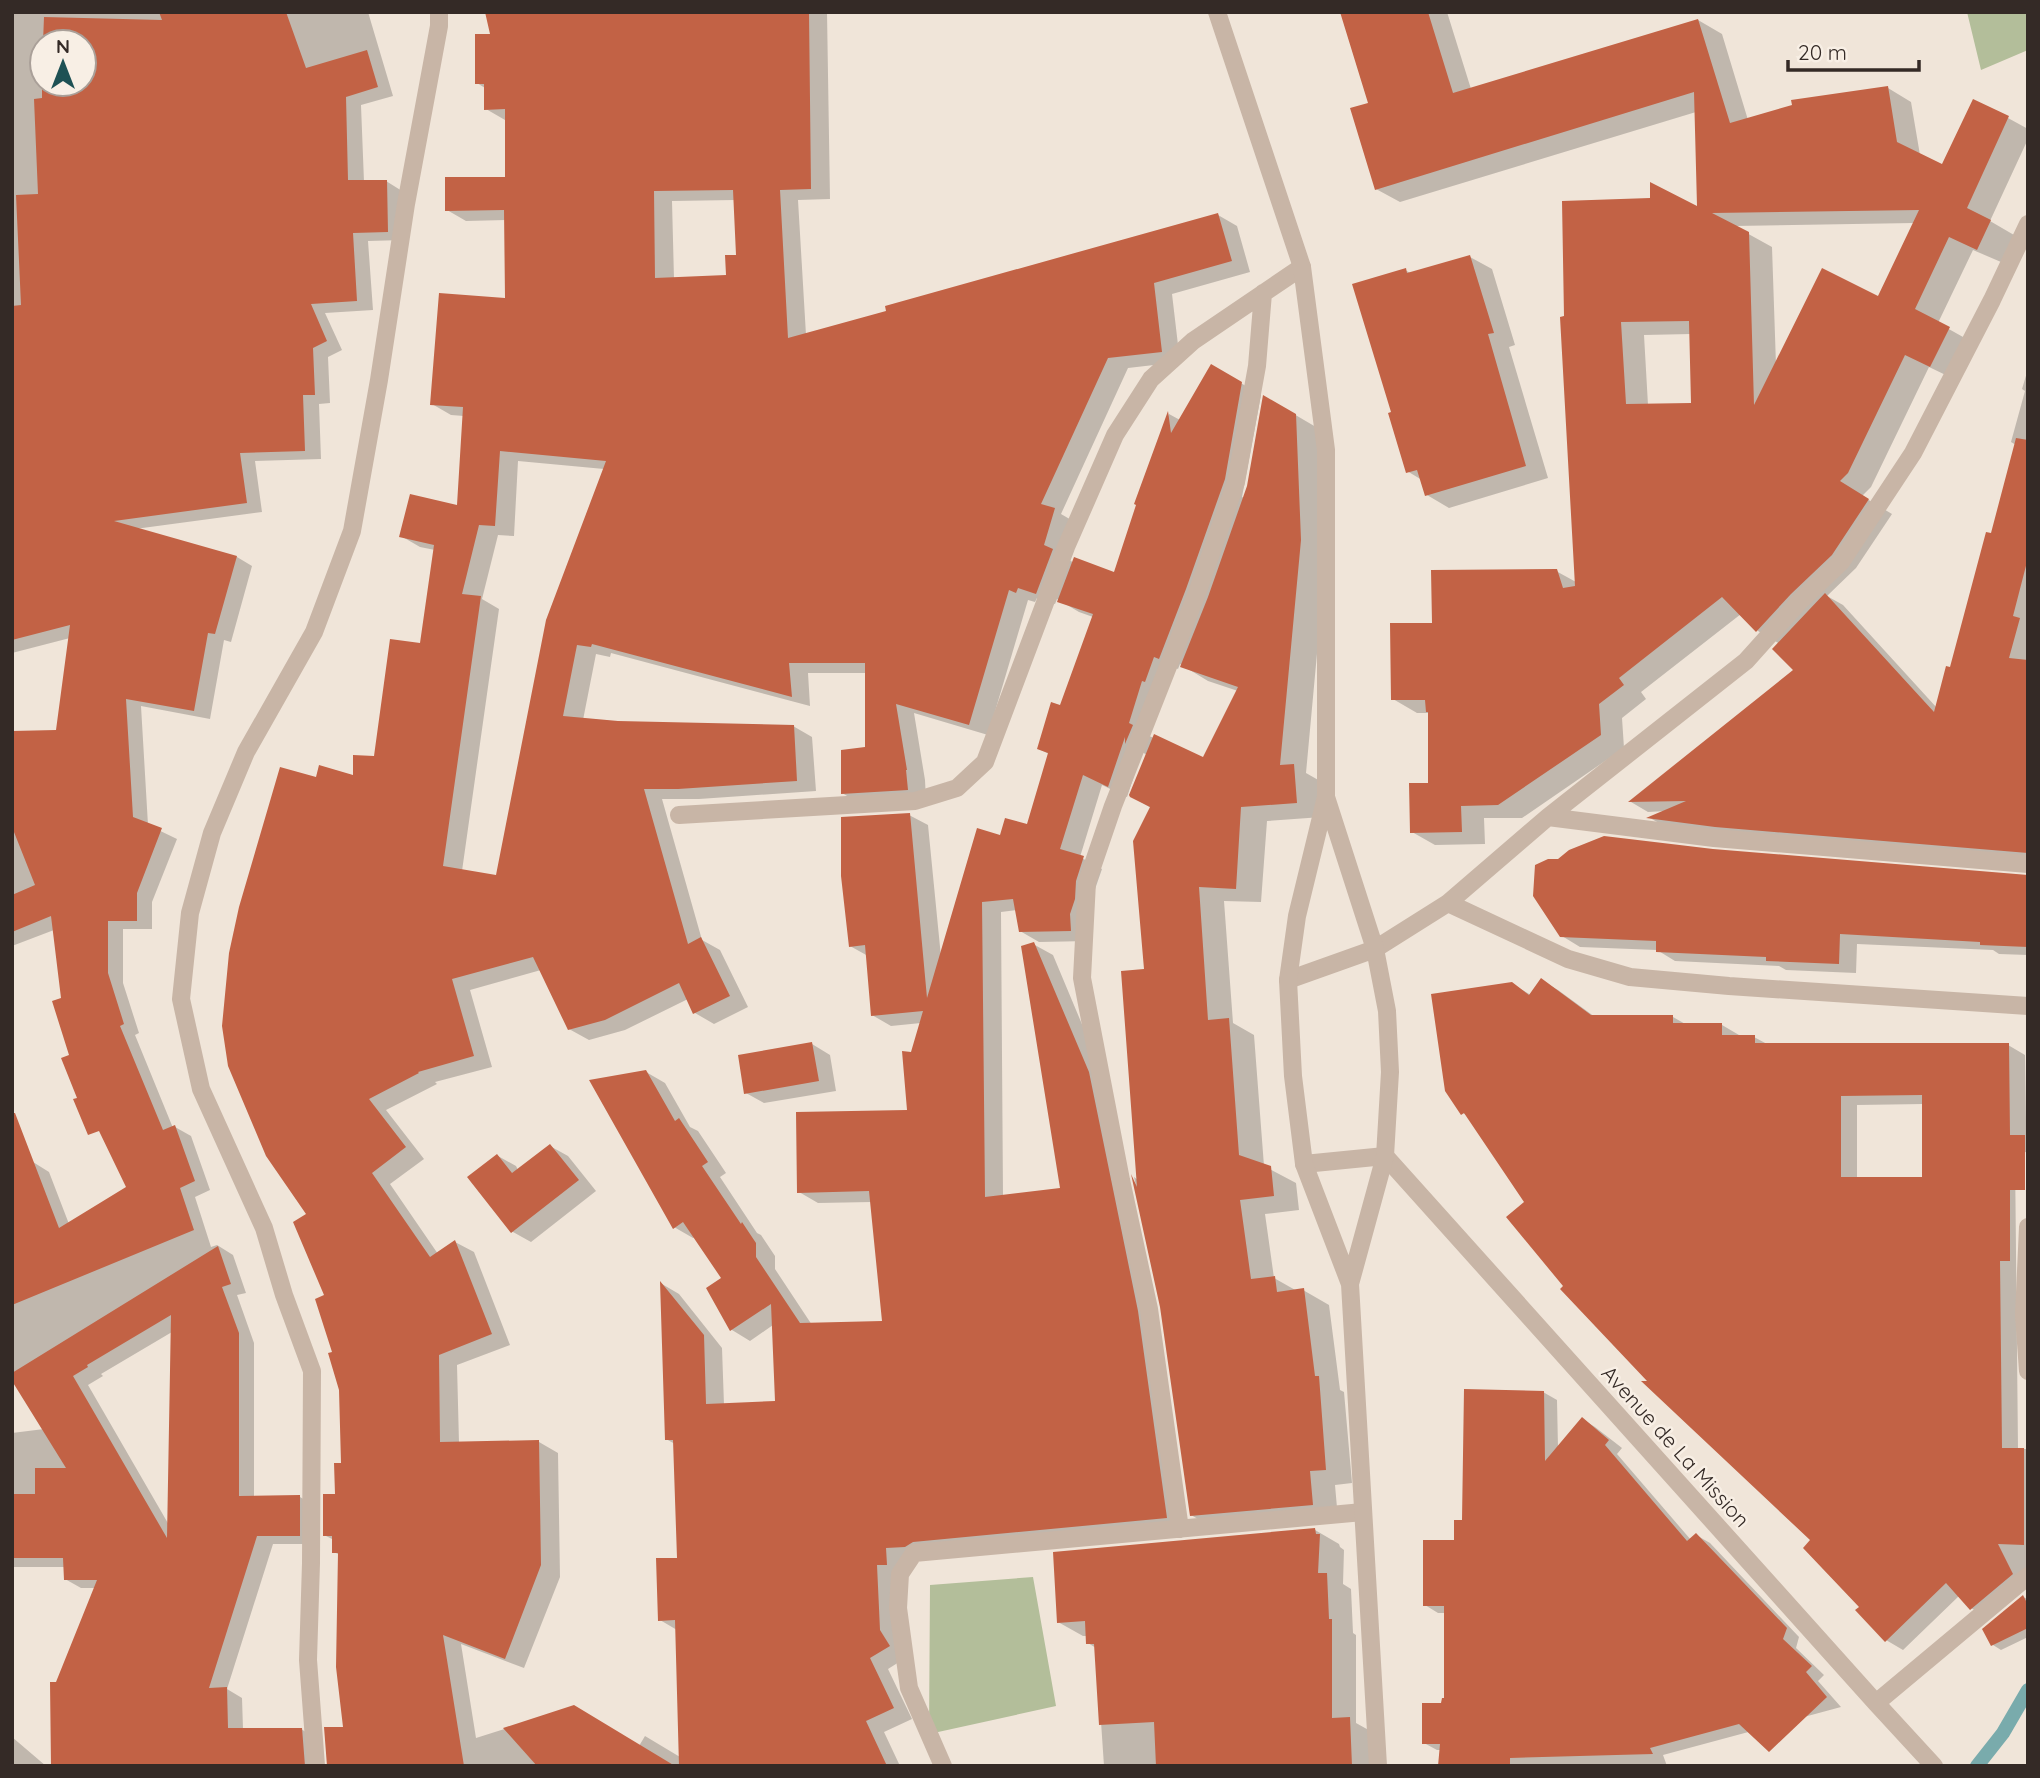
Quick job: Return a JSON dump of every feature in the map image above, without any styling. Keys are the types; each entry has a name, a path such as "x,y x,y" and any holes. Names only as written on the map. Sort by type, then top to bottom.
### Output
{"street":[{"path":"316,1766 308,1660 312,1371 284,1295 264,1228 201,1089 181,999 190,914 212,832 246,752 314,632 352,531 406,204 439,26 439,12"},
{"path":"1217,12 1301,267 1326,450 1326,797 1297,916 1288,981 1293,1076 1304,1164 1350,1284 1378,1766"},
{"path":"1288,981 1375,949 1448,903 1548,817 1746,661 1799,602 1841,562 1913,453 2028,224"},
{"path":"678,815 915,801 957,788 985,762 1066,547 1115,435 1151,379 1193,341 1301,267"},
{"path":"1180,1529 1149,1309 1082,978 1087,882 1113,806 1198,593 1236,482 1257,366 1264,293"},
{"path":"1326,797 1375,949 1387,1023 1390,1072 1385,1156 1350,1284"},
{"path":"1548,817 1714,838 2028,864"},
{"path":"1448,903 1568,959 1630,977 2028,1006"},
{"path":"1304,1164 1385,1156"},
{"name":"Avenue de La Mission","path":"1385,1156 1934,1766"},
{"path":"2028,1227 2024,1315 2028,1371"},
{"path":"943,1766 909,1688 898,1608 900,1574 914,1553 1363,1512"},
{"path":"1876,1703 2028,1576"}],"green space":[{"path":"1967,12 2028,12 2028,50 1981,70"},
{"path":"1033,1577 1056,1706 929,1734 930,1585"}],"building":[{"path":"159,12 286,12 306,68 367,50 378,87 346,97 348,180 387,180 388,232 353,233 357,301 311,304 327,341 313,348 315,395 303,395 305,451 240,453 247,503 114,521 237,556 215,634 208,633 194,711 126,699 133,817 162,828 137,893 137,921 108,921 108,973 124,1024 120,1026 163,1130 175,1125 195,1181 180,1188 194,1230 12,1305 12,1113 15,1113 59,1228 126,1187 99,1131 88,1135 73,1099 77,1098 61,1058 69,1055 52,1001 61,998 51,916 12,932 12,895 35,885 12,827 12,731 56,730 70,625 12,640 12,306 21,305 16,195 38,194 34,99 98,98 98,28 44,28 44,17 162,20"},
{"path":"485,12 809,12 811,189 780,190 788,338 886,311 885,306 1218,213 1232,261 1154,283 1162,352 1108,358 1041,504 1055,508 1044,545 1053,549 1036,594 1018,588 1016,593 1009,590 969,725 896,704 908,790 841,794 841,750 865,747 865,663 789,663 792,697 592,644 591,647 577,645 563,716 618,721 794,725 797,781 644,789 688,944 701,937 730,996 693,1014 679,983 605,1020 568,1030 533,957 452,979 474,1056 418,1072 369,1099 406,1147 372,1173 430,1257 455,1240 492,1334 439,1355 440,1442 539,1440 541,1565 505,1659 443,1635 464,1766 327,1766 324,1727 343,1727 336,1667 338,1553 332,1553 332,1536 323,1536 323,1494 335,1494 334,1463 341,1463 339,1390 328,1353 332,1352 315,1299 324,1295 293,1222 306,1214 266,1156 228,1066 222,1026 229,953 239,907 280,767 316,777 319,765 353,775 353,755 374,756 390,639 420,643 434,545 399,537 410,494 457,505 463,407 430,405 439,293 505,298 504,210 445,211 445,177 505,177 505,109 484,110 484,84 475,84 475,34 490,34","holes":["733,190 736,255 725,255 726,275 655,278 654,191","500,451 606,461 546,620 496,875 443,866 481,596 462,594 479,525 495,526"]},
{"path":"1340,12 1428,12 1453,93 1698,19 1730,123 1792,105 1791,100 1888,86 1897,142 1942,164 1973,99 2009,116 1967,208 1991,220 1977,250 1949,237 1915,309 1950,327 1930,367 1905,355 1848,473 1840,481 1869,499 1832,555 1756,632 1722,597 1619,678 1624,685 1599,704 1601,735 1498,805 1461,806 1462,832 1410,833 1409,783 1428,783 1428,712 1425,700 1391,700 1390,623 1432,623 1431,570 1557,569 1563,588 1575,586 1560,317 1564,316 1562,201 1650,198 1650,182 1697,206 1694,92 1375,190 1350,108 1368,103","holes":["1919,210 1878,296 1822,268 1754,405 1749,232 1712,213","1689,321 1691,403 1626,404 1621,322"]},
{"path":"1470,255 1494,333 1488,334 1526,466 1425,496 1417,470 1406,473 1388,413 1391,412 1352,284 1406,268 1407,273"},
{"path":"1211,364 1242,382 1225,479 1159,659 1154,657 1145,682 1142,681 1129,723 1133,725 1125,744 1125,737 1108,787 1083,775 1060,849 1084,856 1070,914 1071,931 1019,932 1013,899 982,902 985,1197 1060,1188 1021,946 1034,942 1089,1072 1138,1311 1167,1518 913,1542 905,1547 886,1548 887,1565 877,1565 880,1630 890,1646 870,1658 894,1708 866,1721 887,1766 679,1766 675,1620 658,1621 656,1558 677,1558 673,1440 665,1440 660,1281 704,1335 706,1404 775,1401 771,1304 730,1331 706,1288 721,1278 683,1222 673,1229 589,1080 646,1070 675,1121 679,1118 708,1162 702,1166 756,1243 756,1257 800,1323 882,1321 869,1191 797,1193 796,1112 907,1110 902,1051 911,1052 923,1011 871,1016 865,945 849,947 841,876 841,817 910,813 927,998 977,828 1000,835 1005,818 1027,824 1048,753 1037,749 1051,702 1060,705 1093,614 1057,602 1074,557 1114,572 1136,505 1134,504 1168,411 1171,433"},
{"path":"1263,395 1296,414 1301,540 1280,765 1294,764 1297,803 1241,807 1236,889 1199,887 1208,1020 1229,1018 1239,1155 1271,1166 1274,1196 1240,1200 1251,1279 1275,1276 1277,1292 1304,1288 1315,1376 1319,1376 1326,1470 1310,1471 1313,1505 1190,1516 1160,1307 1131,1174 1137,1187 1121,971 1144,969 1133,841 1150,807 1129,795 1154,734 1203,757 1238,687 1180,667 1247,486"},
{"path":"2016,438 2028,440 2028,558 2013,616 2020,618 2009,658 2028,660 2028,853 1715,827 1646,818 1686,801 1628,802 1793,670 1772,649 1825,593 1934,712 1946,666 1950,667 1986,532 1991,533"},
{"path":"1604,836 1713,849 2028,875 2028,947 1840,934 1839,964 1766,961 1766,957 1656,952 1656,941 1560,937 1533,896 1535,865 1548,859 1558,859 1569,850"},
{"path":"1541,978 1591,1015 1673,1015 1673,1023 1722,1023 1722,1035 1755,1035 1755,1043 2009,1043 2010,1135 2025,1135 2025,1190 2010,1190 2010,1261 2000,1261 2002,1448 2024,1448 2024,1545 1998,1544 2013,1574 1970,1610 1946,1583 1885,1642 1855,1610 1859,1607 1803,1548 1810,1540 1641,1381 1647,1381 1560,1289 1563,1286 1506,1217 1524,1202 1464,1113 1461,1115 1445,1091 1431,994 1512,982 1529,995","holes":["1922,1095 1922,1177 1841,1177 1841,1096"]},
{"path":"812,1042 819,1081 744,1094 738,1055"},
{"path":"550,1144 579,1180 511,1233 467,1177 497,1154 512,1173"},
{"path":"218,1246 231,1284 222,1287 239,1333 239,1496 300,1495 300,1536 257,1536 209,1688 227,1687 228,1728 302,1728 305,1766 51,1766 50,1682 56,1682 97,1580 64,1580 63,1558 12,1558 12,1494 35,1494 35,1468 66,1468 12,1381 12,1373","holes":["171,1315 167,1538 73,1376"]},
{"path":"1464,1389 1544,1391 1545,1461 1582,1417 1609,1440 1605,1445 1687,1541 1696,1533 1787,1628 1783,1639 1812,1666 1806,1672 1827,1697 1769,1752 1739,1724 1650,1748 1653,1754 1510,1758 1510,1766 1438,1766 1440,1744 1422,1744 1422,1703 1441,1703 1444,1698 1444,1606 1423,1606 1423,1540 1454,1540 1454,1520 1462,1520"},
{"path":"1315,1528 1316,1534 1320,1534 1318,1573 1327,1573 1329,1619 1332,1619 1332,1718 1350,1717 1352,1766 1156,1766 1154,1722 1099,1725 1094,1644 1086,1644 1085,1621 1057,1623 1053,1552"},
{"path":"2023,1595 2028,1605 2028,1628 1991,1646 1982,1629"},
{"path":"574,1705 675,1766 537,1766 503,1728"}],"waterway":[{"path":"1977,1766 2003,1733 2028,1690"}]}
